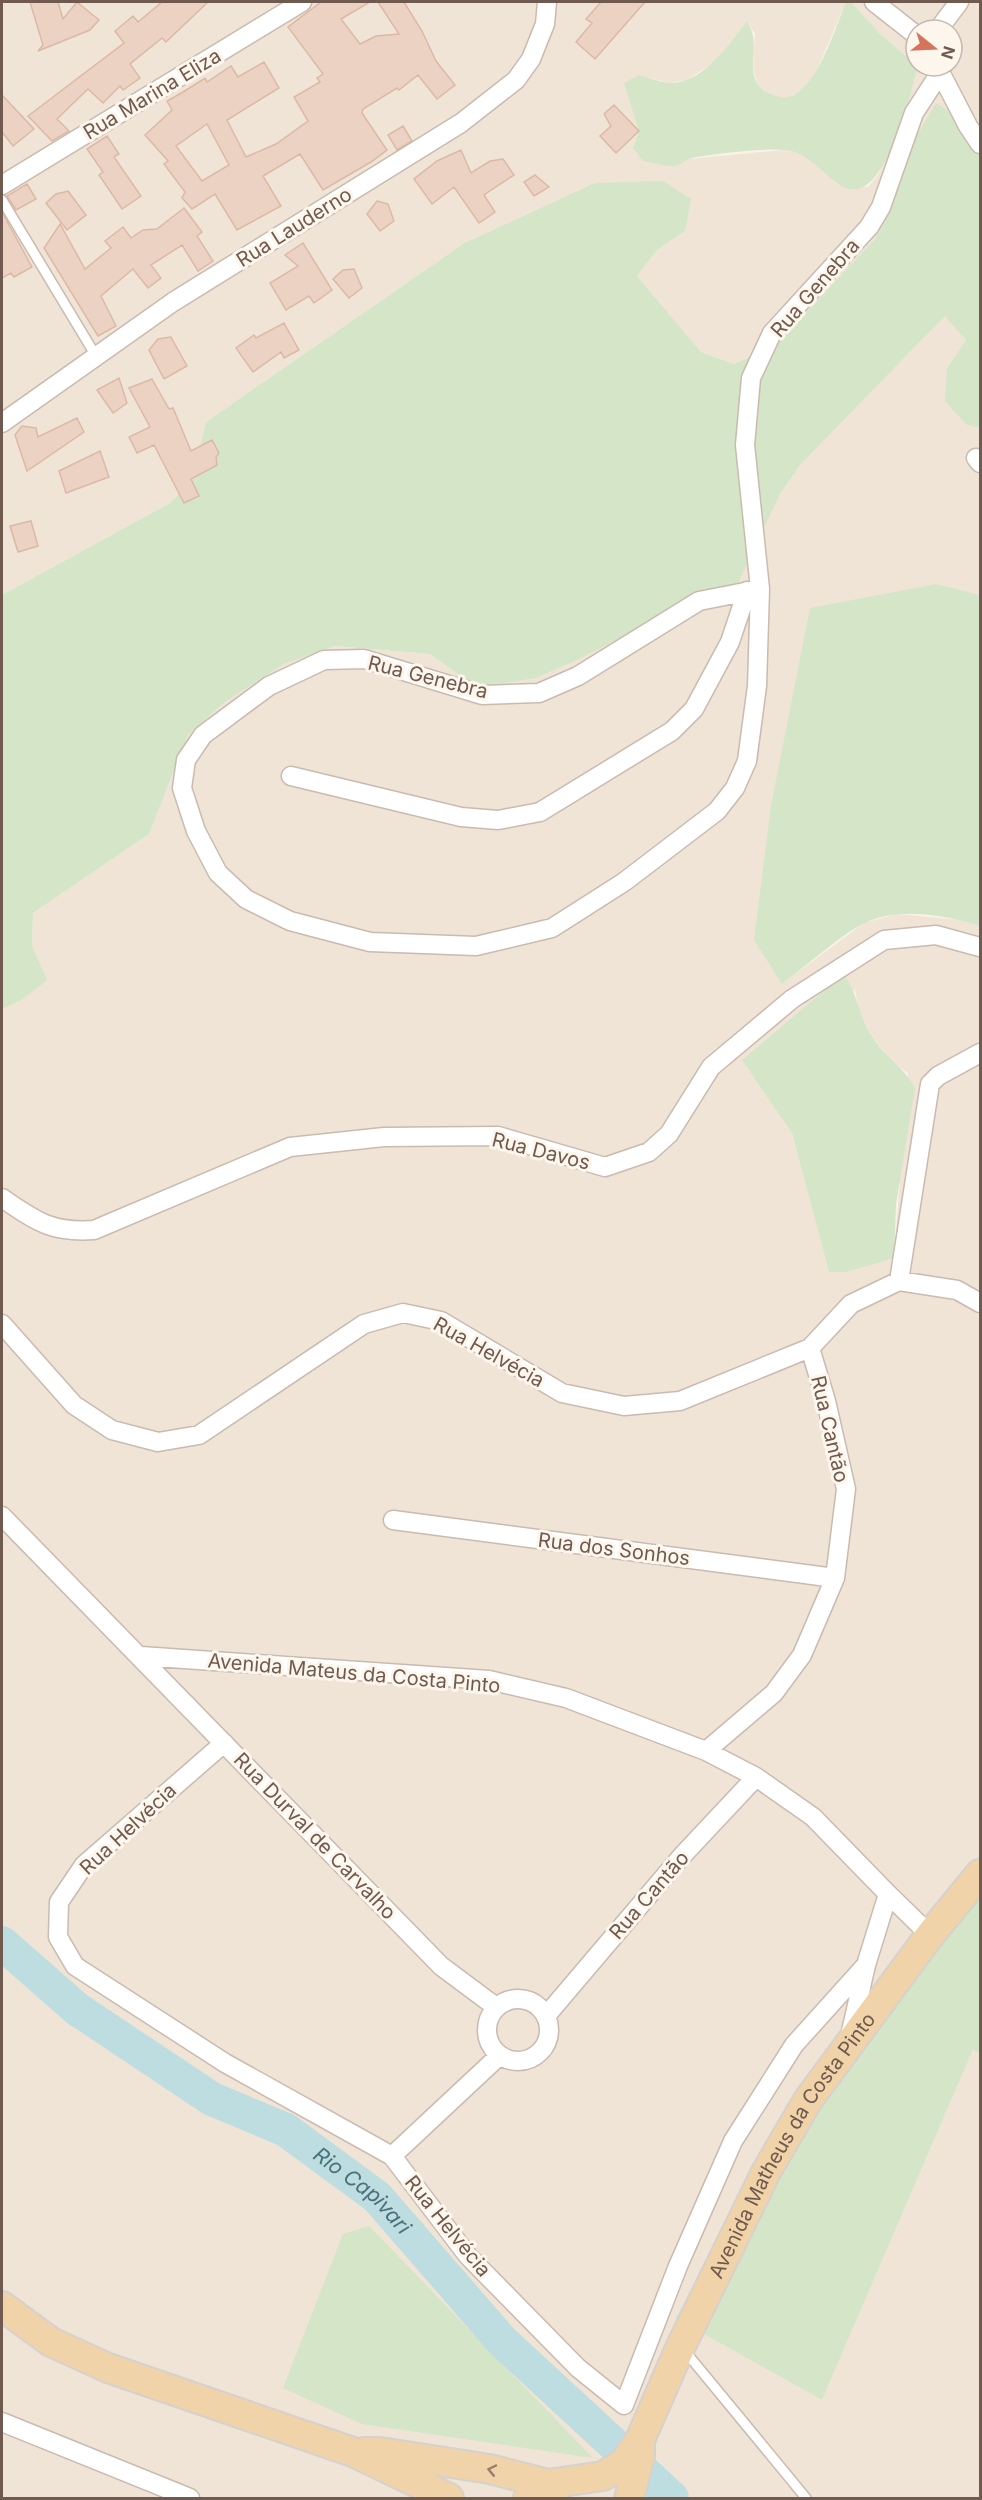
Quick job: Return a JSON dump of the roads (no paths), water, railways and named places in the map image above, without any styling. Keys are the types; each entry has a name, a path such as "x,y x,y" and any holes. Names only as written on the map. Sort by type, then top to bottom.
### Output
{"main road":[{"name":"Avenida Matheus da Costa Pinto","path":"635,2467 681,2346 766,2172 808,2100 930,1935 981,1874"},
{"path":"2,2306 51,2342 108,2368 353,2452 449,2499"},
{"path":"353,2452 380,2452 490,2469 538,2491 572,2499"},
{"path":"538,2491 635,2467"}],"street":[{"name":"Rua Marina Eliza","path":"2,185 302,2"},
{"name":"Rua Lauderno","path":"2,423 173,302 461,123 516,80 531,59 544,24 547,2"},
{"path":"874,2 904,26"},
{"path":"947,18 959,2"},
{"name":"Rua Genebra","path":"754,590 699,601 578,676 539,693 482,695 364,659 324,660 269,686 203,735 186,760 182,788 195,831 218,873 246,900 290,921 370,942 476,946 552,928 634,875 717,811 735,788 747,762 757,686 754,590 745,445 751,378 772,333 869,227 881,207 914,112 933,78"},
{"name":"Rua Genebra","path":"942,78 968,126 981,144"},
{"path":"291,776 461,816 498,820 540,812 672,731 694,709 730,642 754,590"},
{"name":"Rua Davos","path":"2,1198 36,1222 68,1232 94,1230 290,1148 384,1137 498,1136 606,1167 649,1152 669,1134 711,1067 792,999 884,940 936,935 981,946"},
{"path":"981,1053 938,1076 930,1084 899,1281 957,1290 981,1303"},
{"name":"Rua Helvécia","path":"2,1324 74,1406 112,1430 158,1443 199,1435 364,1324 403,1314 441,1321 562,1393 624,1406 680,1401 810,1348 851,1304 899,1281"},
{"name":"Rua Cantão","path":"706,1751 774,1693 802,1655 835,1578 846,1489 826,1401 810,1348"},
{"name":"Rua Durval de Carvalho","path":"2,1516 441,1966 496,2007"},
{"name":"Rua dos Sonhos","path":"393,1520 835,1578"},
{"name":"Avenida Mateus da Costa Pinto","path":"141,1656 489,1680 566,1698 706,1751 756,1777 813,1817 930,1935"},
{"name":"Rua Helvécia","path":"224,1743 84,1865 59,1902 58,1937 75,1966 225,2063 392,2157 468,2256 578,2368 624,2405 635,2467"},
{"name":"Rua Cantão","path":"546,2016 681,1857 756,1777"},
{"path":"848,2046 866,1965 888,1894"},
{"path":"624,2405 678,2266 733,2140 794,2045 866,1965"},
{"path":"529,2000 546,2016 550,2027 549,2040 538,2054 522,2062 510,2061 499,2056 490,2045 487,2032 489,2019 496,2007 506,2001 529,2000"},
{"path":"392,2157 499,2056"},
{"path":"2,2422 190,2499"}],"lane":[{"path":"2,200 96,356"},
{"path":"681,2346 806,2499"}],"waterway":[{"name":"Rio Capivari","path":"2,1943 77,2009 212,2099 286,2130 377,2197 502,2341 672,2498"}]}
